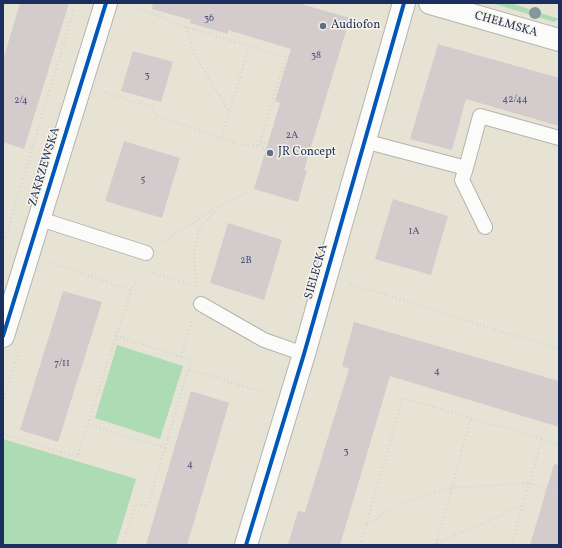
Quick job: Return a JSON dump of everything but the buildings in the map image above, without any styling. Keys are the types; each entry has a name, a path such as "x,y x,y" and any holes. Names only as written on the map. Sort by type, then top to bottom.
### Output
{"street":[{"name":"ZAKRZEWSKA","path":"3,336 106,3"},
{"name":"SIELECKA","path":"246,545 304,354 404,3"},
{"name":"CHEŁMSKA","path":"430,3 559,40"}],"lane":[{"path":"485,227 462,180 480,116 559,138"},
{"path":"364,141 466,168"},
{"path":"40,220 146,253"},
{"path":"201,304 264,340 304,354"}],"path":[{"path":"3,9 5,3"},
{"path":"3,245 76,3"},
{"path":"101,91 151,107 158,116 237,144 259,146 286,56 186,27 127,4"},
{"path":"186,27 194,52 229,112"},
{"path":"223,138 229,112 250,46"},
{"path":"260,142 264,143 262,149 266,150"},
{"path":"146,253 217,207 246,193"},
{"path":"196,286 194,251 199,230 217,207"},
{"path":"47,262 131,290"},
{"path":"3,434 77,457 131,290 138,278"},
{"path":"350,284 559,349"},
{"path":"116,336 191,360 148,506 135,504 123,545"},
{"path":"188,369 262,392"},
{"path":"360,545 403,398 559,445"},
{"path":"434,544 471,418"},
{"path":"88,424 165,448"},
{"path":"510,545 542,439"},
{"path":"366,524 405,502 450,488 529,483 559,493"},
{"path":"434,544 522,506"}],"green space":[{"path":"492,3 510,3 559,19 554,22"},
{"path":"117,345 183,366 160,439 95,418"},
{"path":"3,439 136,479 116,545 3,545"}],"cycle path":[{"path":"3,336 106,3"},
{"path":"246,545 304,354 404,3"}],"place":[{"name":"Audiofon","path":"323,26"},
{"name":"JR Concept","path":"270,153"}]}
